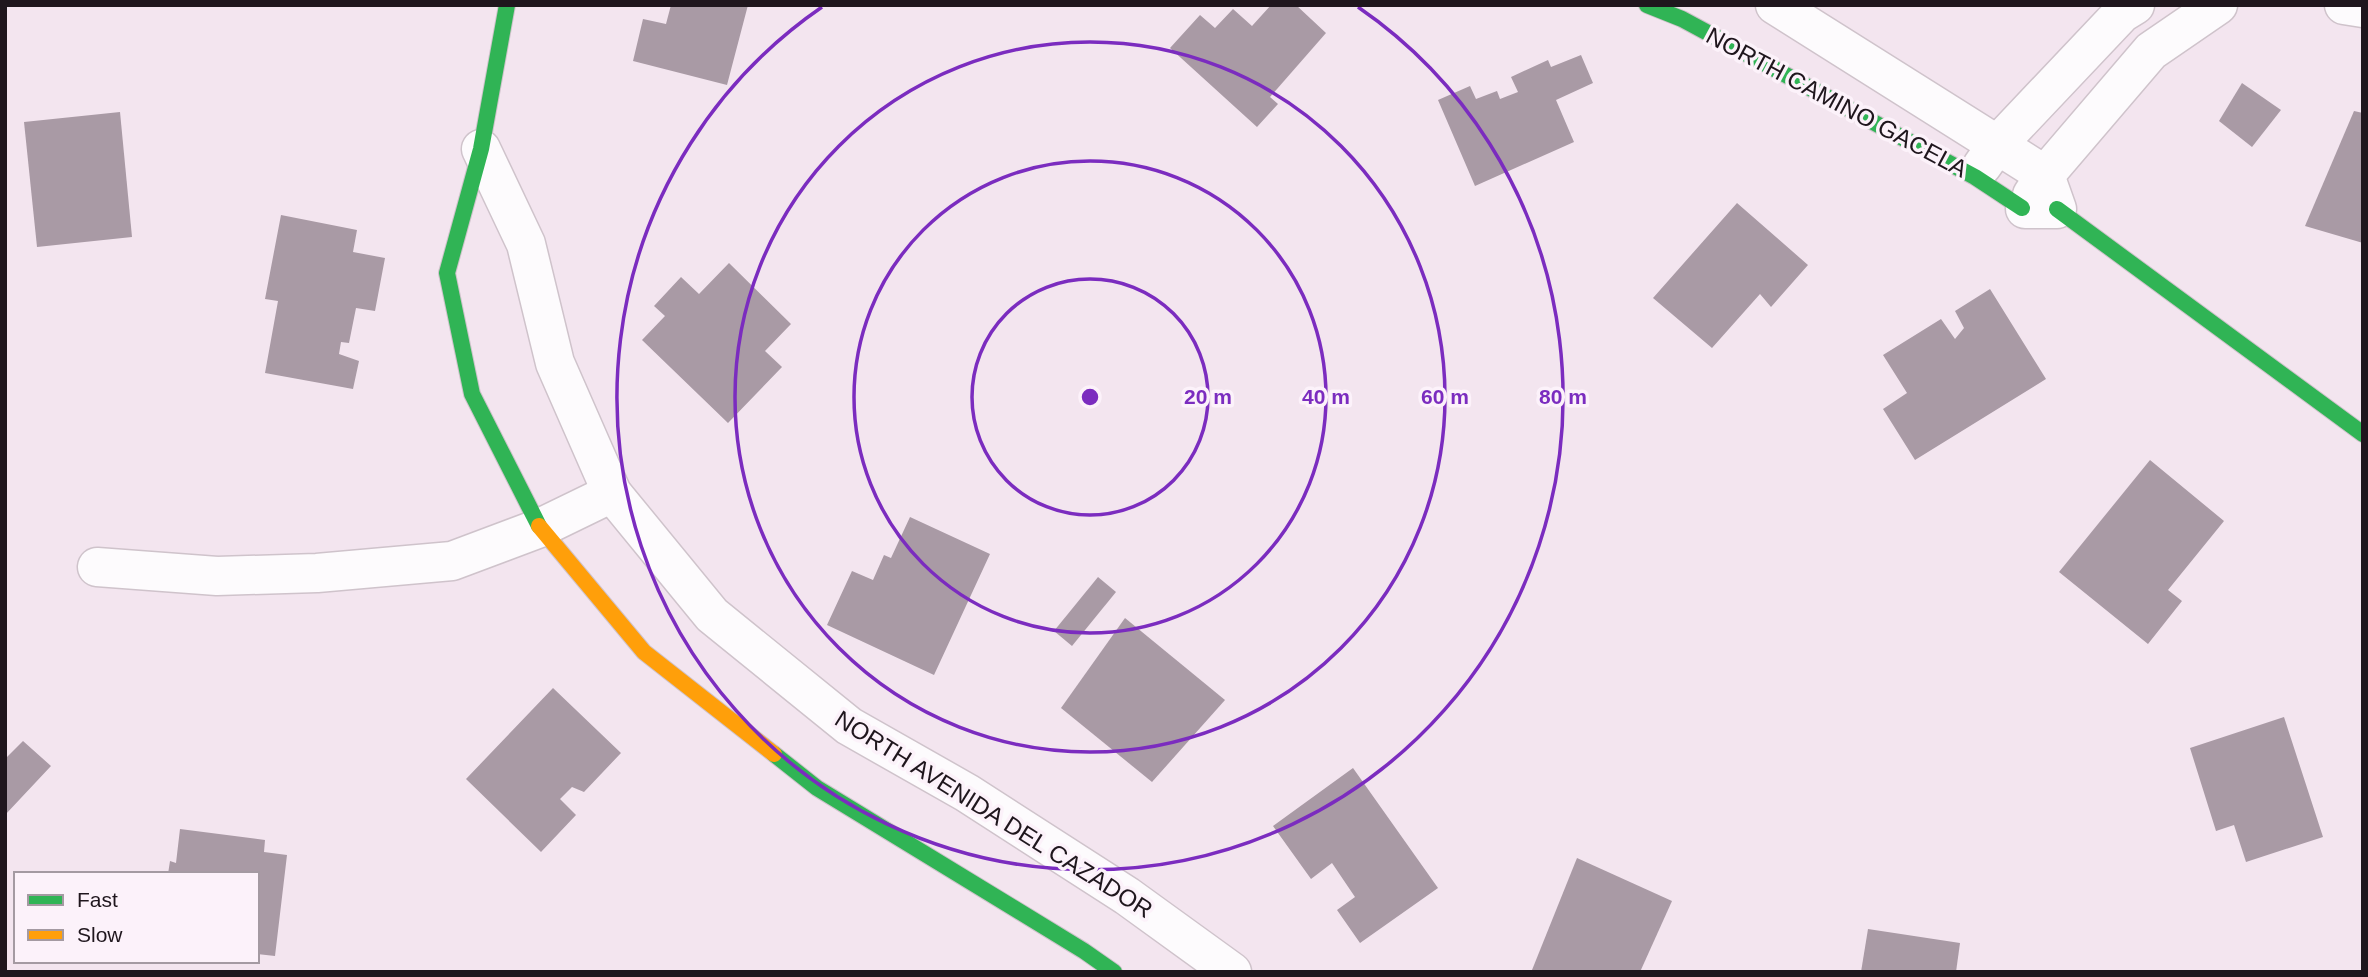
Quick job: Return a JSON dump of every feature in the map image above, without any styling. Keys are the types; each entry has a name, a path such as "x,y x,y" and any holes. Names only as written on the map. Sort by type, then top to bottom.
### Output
{"street":[{"path":"507,5 481,149 447,274 472,394 540,528 644,652 817,788 1114,972"},
{"name":"NORTH CAMINO GACELA","path":"1647,5 1682,19 1975,177 2042,197"},
{"name":"NORTH CAMINO GACELA","path":"1775,5 1997,145 2042,197 2363,434"},
{"path":"1975,177 1997,145 2123,13 2135,5"},
{"path":"2042,197 2151,51 2218,5"},
{"path":"2344,5 2363,8"},
{"name":"NORTH AVENIDA DEL CAZADOR","path":"481,149 526,244 555,363 612,493 712,615 849,726 1013,822 1127,896 1232,972"},
{"path":"97,567 217,576 317,573 452,561 540,528 612,493"}],"building":[{"path":"671,5 748,5 727,85 633,61 643,19 666,24"},
{"path":"1271,5 1296,5 1326,33 1270,97 1278,104 1257,127 1170,48 1200,15 1215,28 1233,9 1252,26"},
{"path":"1581,55 1593,83 1556,100 1574,142 1475,186 1438,100 1470,86 1476,99 1497,91 1500,99 1518,92 1511,77 1548,60 1551,67"},
{"path":"2242,83 2281,110 2252,147 2219,121"},
{"path":"2354,111 2363,113 2363,243 2305,226"},
{"path":"120,112 132,237 37,247 24,122"},
{"path":"1737,203 1808,265 1771,307 1760,294 1712,348 1653,298"},
{"path":"281,215 357,230 353,252 385,258 375,311 356,308 349,343 341,342 339,354 359,361 353,389 265,373 278,301 265,299"},
{"path":"729,263 791,324 765,351 782,367 728,423 642,340 665,316 654,306 681,277 699,294"},
{"path":"1990,289 2046,379 1915,460 1883,409 1907,393 1883,355 1941,319 1955,339 1964,328 1955,311"},
{"path":"2150,460 2224,521 2168,590 2182,601 2148,644 2059,572"},
{"path":"910,517 990,554 934,675 827,625 852,571 873,580 884,555 891,558"},
{"path":"1098,577 1116,592 1072,646 1054,631"},
{"path":"1125,618 1225,700 1152,782 1061,708"},
{"path":"553,688 621,753 584,792 572,787 560,799 576,815 541,852 466,779"},
{"path":"2284,717 2323,837 2246,862 2234,825 2216,831 2190,748"},
{"path":"23,741 51,766 5,815 5,755 7,757"},
{"path":"1353,768 1438,888 1360,943 1337,910 1355,897 1332,863 1311,879 1273,826"},
{"path":"180,829 265,840 264,852 287,855 275,956 259,954 259,872 168,872 170,861 176,863"},
{"path":"1577,858 1672,901 1640,972 1532,970"},
{"path":"1868,929 1960,943 1956,972 1861,972"}],"traffic: fast":[{"path":"507,5 481,149 447,273 472,394 539,526"},
{"path":"1647,5 1682,19 1975,177 2022,208"},
{"path":"2057,209 2363,434"},
{"path":"774,754 817,788 1114,972"}],"traffic: slow":[{"path":"539,526 644,652 774,754"}]}
